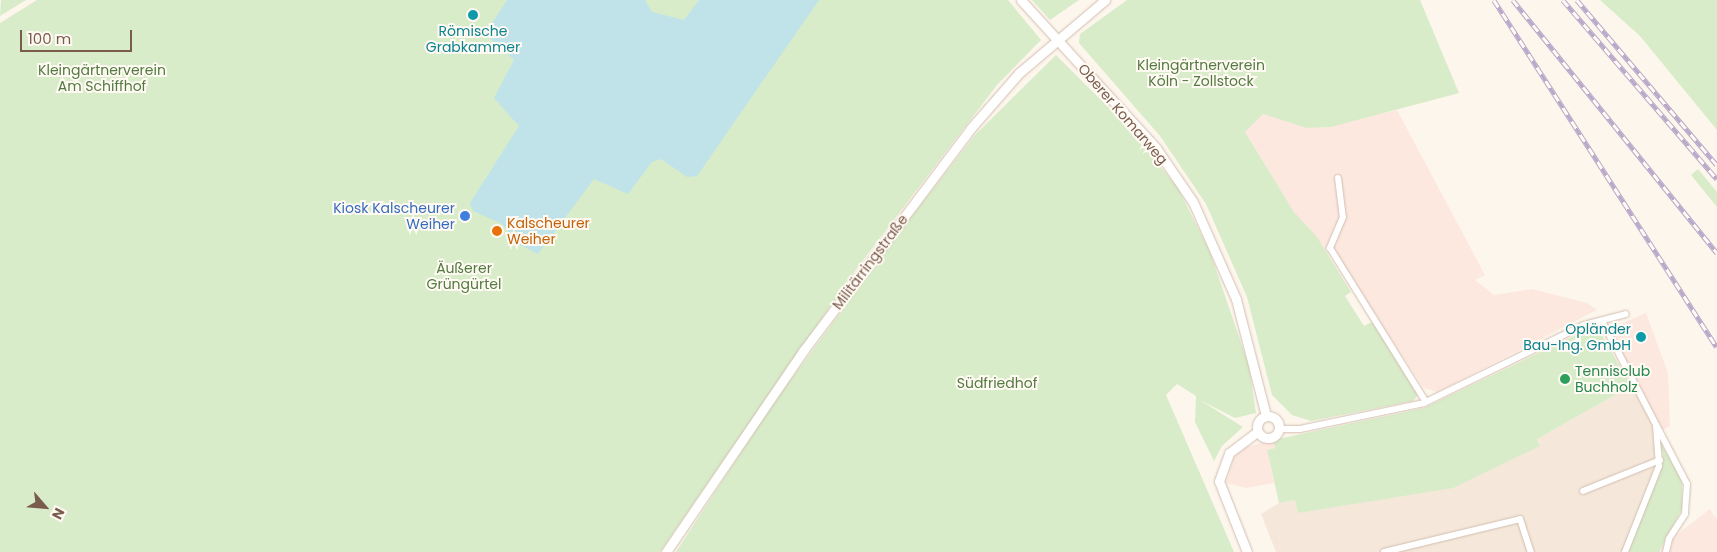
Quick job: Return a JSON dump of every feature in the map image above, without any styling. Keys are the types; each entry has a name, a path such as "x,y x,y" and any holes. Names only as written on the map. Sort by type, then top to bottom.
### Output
{"main road":[{"name":"Oberer Komarweg","path":"1021,0 1156,148 1192,202 1236,299 1266,416"},
{"name":"Militärringstraße","path":"666,552 802,352 993,101 1057,38 1105,0"},
{"path":"1247,552 1219,481 1229,453 1258,431 1260,420 1266,416 1276,420 1278,429 1269,438 1258,431"}],"street":[{"path":"1338,178 1343,218 1330,248 1426,402"},
{"path":"1278,429 1300,428 1426,402 1602,320 1626,314"},
{"path":"1602,320 1656,425 1680,466 1688,500 1666,552"},
{"path":"1625,552 1660,460 1656,425"},
{"path":"1583,491 1660,460"},
{"path":"1384,552 1520,519 1531,552"}],"shaded area":[{"path":"1397,110 1485,275 1475,280 1494,295 1532,289 1587,303 1597,310 1437,392 1424,388 1334,253 1324,249 1294,212 1245,132 1263,113 1322,128"},
{"path":"1646,313 1668,373 1670,426 1663,430 1613,340 1614,327"},
{"path":"1631,386 1652,421 1664,475 1633,552 1276,552 1261,514 1279,503 1295,500 1298,513 1540,445 1537,439"},
{"path":"1273,440 1275,448 1267,450 1274,483 1246,488 1226,483 1235,455 1246,447"},
{"path":"1710,509 1717,520 1717,552 1654,552"}],"green space":[{"path":"1,0 26,0 0,16"},
{"name":"Äußerer Grüngürtel","path":"37,0 1008,0 1041,40 997,85 857,268 660,552 0,552 0,23"},
{"path":"1032,0 1079,0 1050,20"},
{"name":"Kleingärtnerverein Köln - Zollstock","path":"1127,0 1420,0 1459,93 1331,127 1307,128 1263,114 1245,132 1294,212 1317,237 1351,292 1345,296 1364,326 1372,322 1414,386 1418,395 1413,401 1311,421 1292,415 1272,395 1247,297 1206,204 1160,136 1079,43 1080,34"},
{"path":"1600,0 1717,0 1717,130 1640,36"},
{"name":"Südfriedhof","path":"1056,55 1126,125 1178,188 1210,252 1249,366 1256,413 1235,418 1200,400 1243,427 1222,446 1214,461 1195,422 1196,396 1177,384 1166,395 1234,552 676,552 770,408 905,225 975,135"},
{"path":"1698,169 1717,192 1717,207 1691,175"},
{"path":"1591,328 1599,330 1631,386 1537,439 1540,446 1453,488 1298,513 1295,500 1279,503 1267,450 1275,448 1273,440 1424,408"},
{"path":"1659,440 1682,480 1682,509 1659,552 1626,552 1660,474 1663,455"}],"water":[{"name":"Kalscheurer Weiher","path":"507,0 645,0 652,12 684,20 699,0 819,0 697,176 687,177 661,159 652,162 628,194 594,179 538,254 520,245 502,224 473,211 470,203 519,126 494,98 514,60 485,34"}],"railway":[{"path":"1494,0 1717,347"},
{"path":"1513,0 1717,253"},
{"path":"1563,0 1717,179"},
{"path":"1577,0 1717,165"}],"place":[{"name":"Römische Grabkammer","path":"473,15"},
{"name":"Kiosk Kalscheurer Weiher","path":"465,216"},
{"name":"Kalscheurer Weiher","path":"497,231"},
{"name":"Opländer Bau-Ing. GmbH","path":"1641,337"},
{"name":"Tennisclub Buchholz","path":"1565,379"}],"park label":[{"name":"Kleingärtnerverein Am Schiffhof","path":"102,78"}]}
